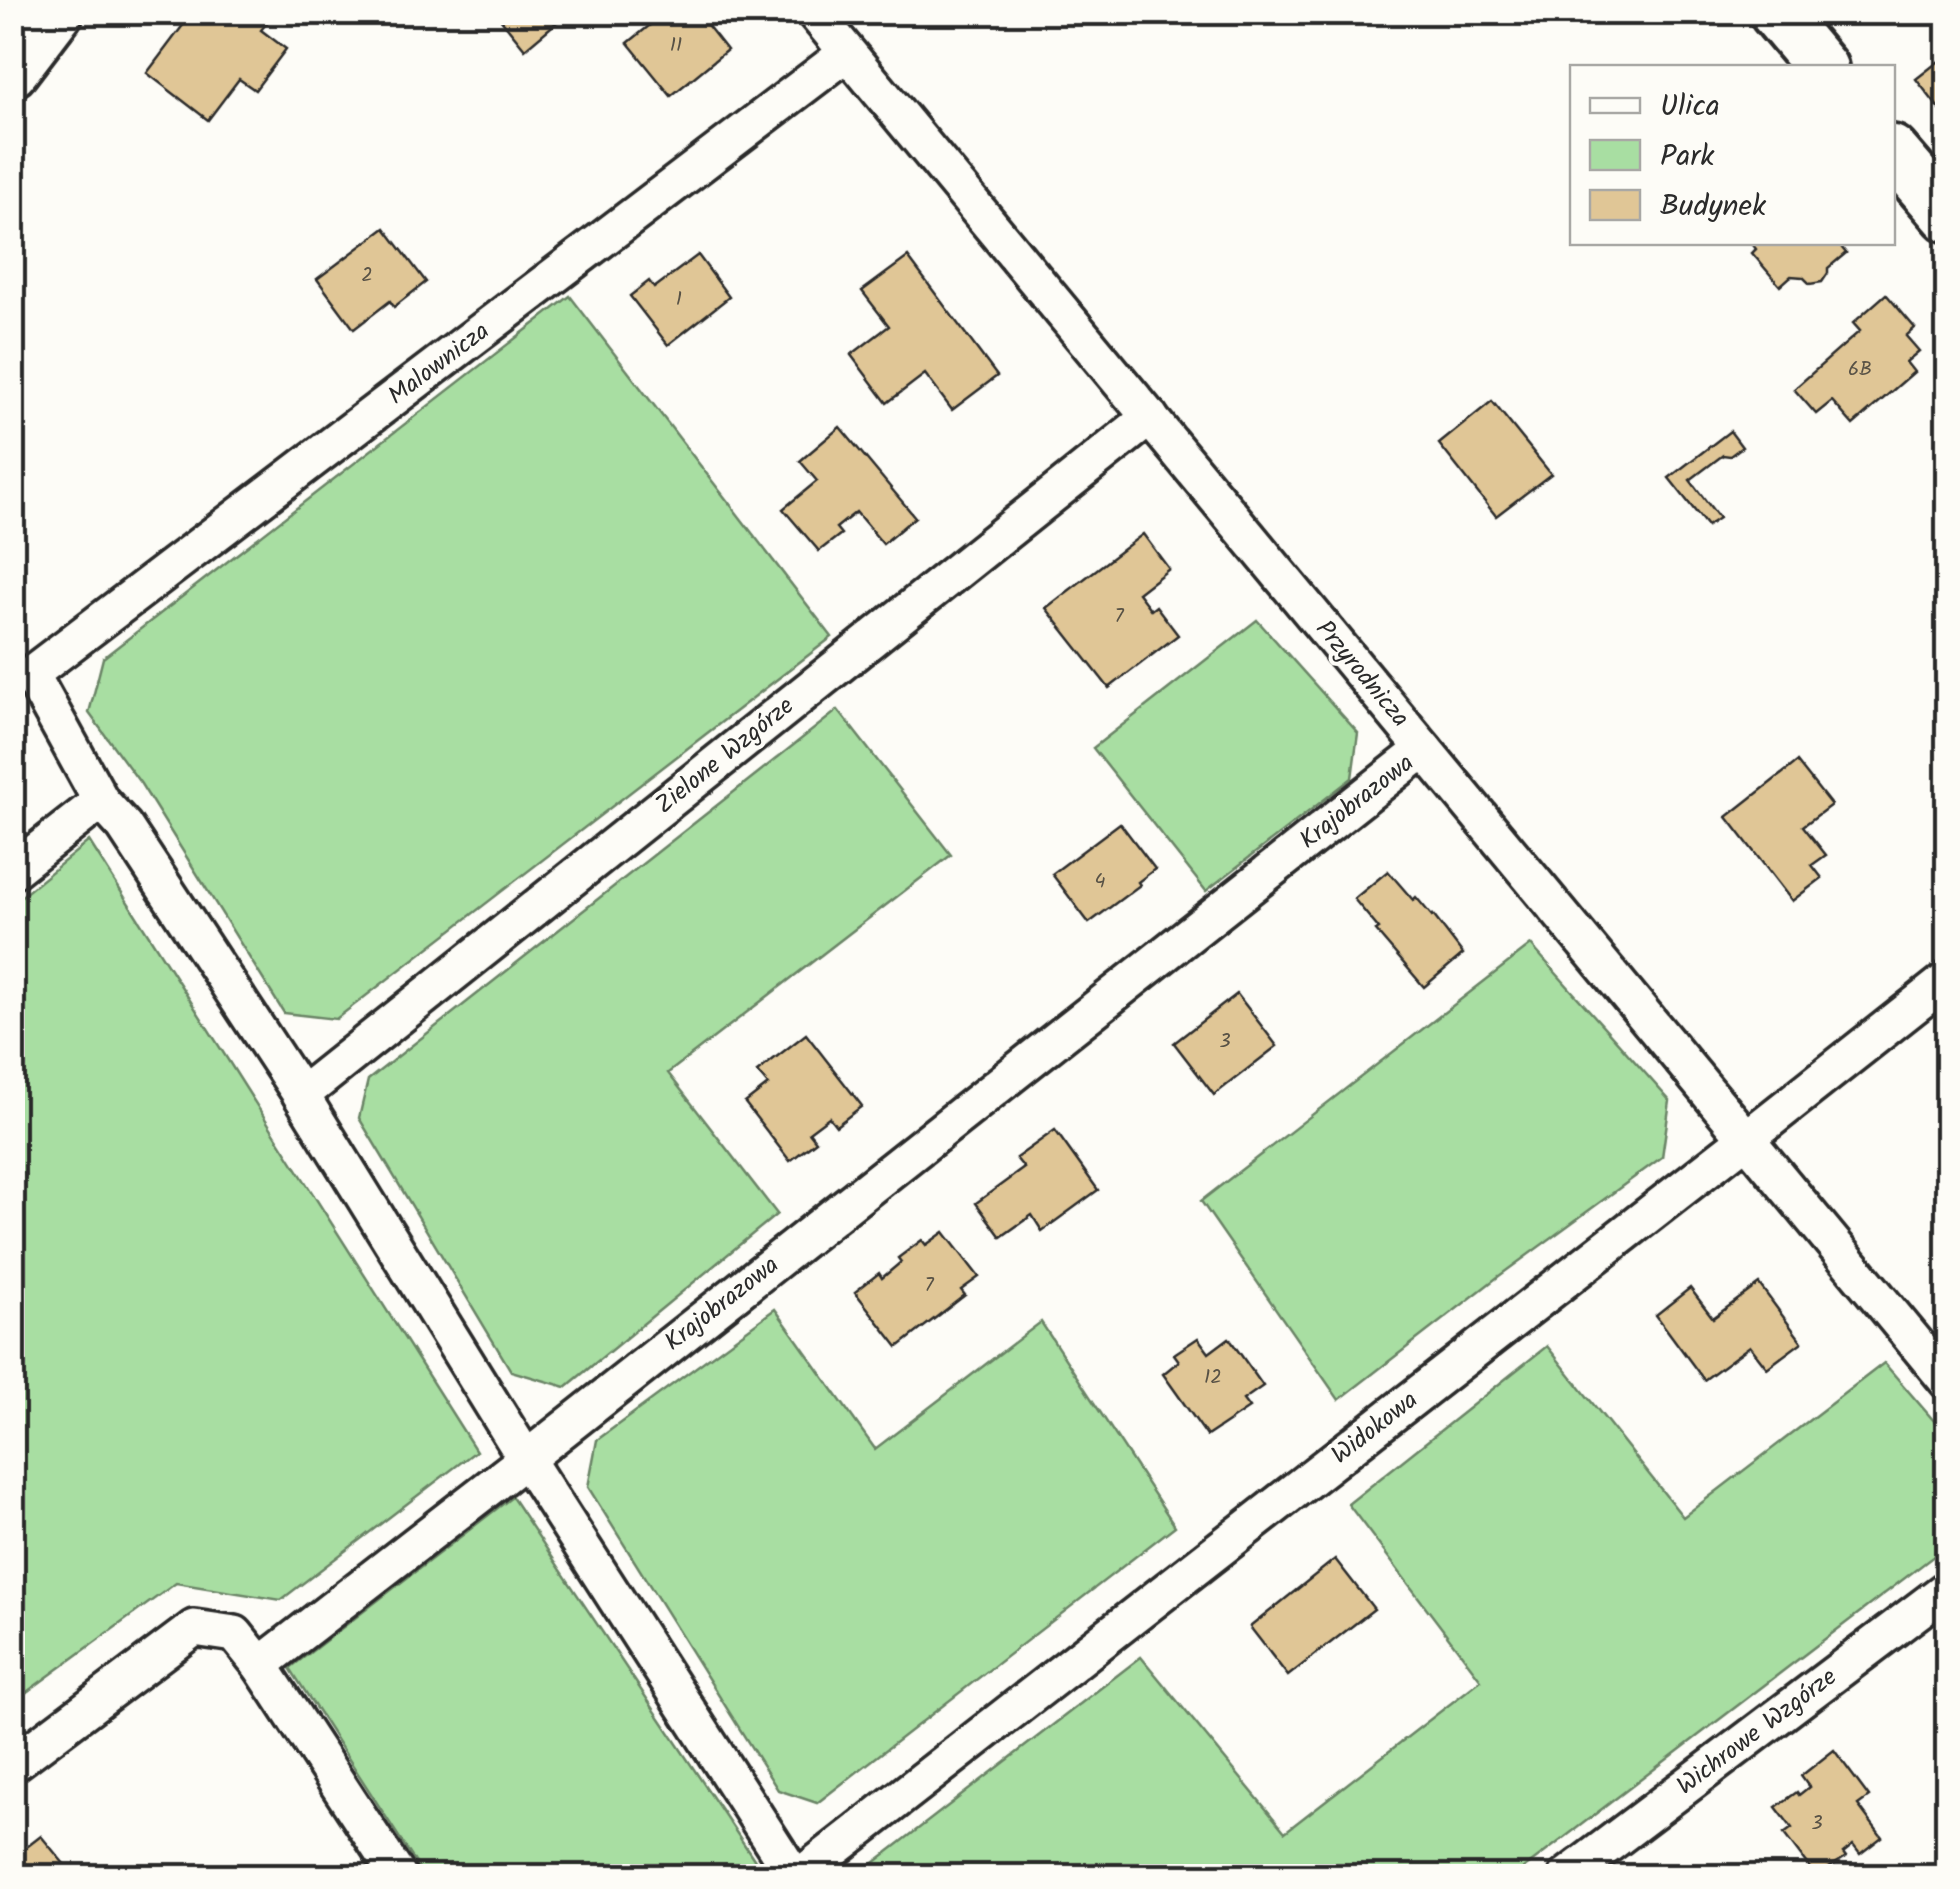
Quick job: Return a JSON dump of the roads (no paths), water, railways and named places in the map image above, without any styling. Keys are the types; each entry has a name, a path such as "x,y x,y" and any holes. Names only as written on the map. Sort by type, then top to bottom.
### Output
{"street":[{"path":"12,71 57,12"},
{"name":"Przyrodnicza","path":"814,12 1948,1382"},
{"path":"1775,12 1819,65"},
{"name":"Malownicza","path":"101,802 31,674 847,53"},
{"path":"1895,154 1948,216"},
{"name":"Zielone Wzgórze","path":"302,1094 1150,418"},
{"name":"Krajobrazowa","path":"260,1665 1424,749"},
{"path":"12,870 101,802 124,826 302,1094 526,1459 797,1876"},
{"name":"Widokowa","path":"797,1876 1948,978"},
{"name":"Wichrowe Wzgórze","path":"1567,1876 1948,1588"},
{"path":"12,1765 194,1628 235,1634 260,1665 398,1876"}]}
